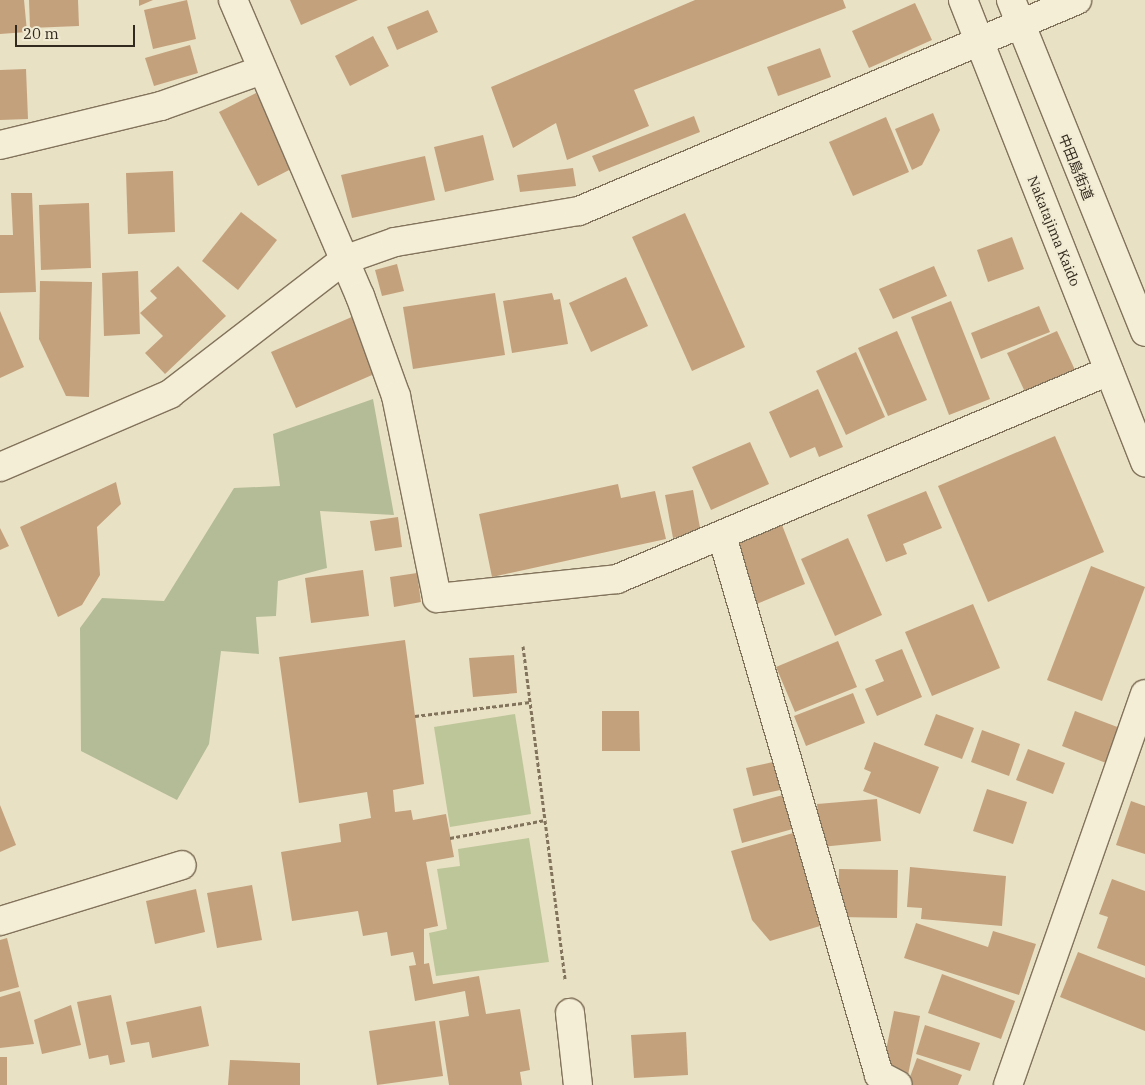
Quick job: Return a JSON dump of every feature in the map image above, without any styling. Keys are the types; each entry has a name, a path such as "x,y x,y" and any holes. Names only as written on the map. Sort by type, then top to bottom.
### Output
{"street":[{"path":"233,0 344,260 396,396 437,598 616,579 722,536 1109,371"},
{"name":"Nakatajima Kaido","path":"963,0 1145,463"},
{"path":"0,467 170,394 344,260 395,242 579,211 980,42 1016,12 1077,0"},
{"name":"中田島街道","path":"1016,12 1145,332"},
{"path":"0,145 160,106 262,70"},
{"path":"722,536 879,1075 898,1085"},
{"path":"1008,1085 1145,694"},
{"path":"0,921 182,866"},
{"path":"570,1013 578,1085"}],"path":[{"path":"523,646 570,1013"},
{"path":"415,716 530,702"},
{"path":"450,838 545,820"}],"green space":[{"path":"373,399 394,515 320,511 327,568 278,581 276,616 256,617 259,654 221,651 209,744 177,800 81,751 80,628 102,598 164,601 234,488 280,486 273,434"},
{"path":"515,714 531,814 450,827 434,727"},
{"path":"529,838 549,962 436,976 429,933 447,929 437,869 460,866 458,849"}],"building":[{"path":"0,0 24,0 27,32 0,34"},
{"path":"29,0 78,0 79,26 30,28"},
{"path":"139,0 153,0 139,6"},
{"path":"187,0 196,39 153,49 144,10"},
{"path":"290,0 358,0 301,25"},
{"path":"695,0 843,0 846,8 634,90 649,126 567,160 556,123 513,148 491,87"},
{"path":"915,3 932,40 869,68 852,31"},
{"path":"428,10 438,32 397,50 387,27"},
{"path":"373,36 389,66 350,86 335,56"},
{"path":"190,45 198,73 154,86 145,58"},
{"path":"820,48 831,77 778,96 767,67"},
{"path":"26,69 28,119 0,120 0,70"},
{"path":"256,93 295,167 258,186 219,112"},
{"path":"933,113 940,130 922,165 912,170 895,129"},
{"path":"694,116 700,132 599,172 592,156"},
{"path":"886,117 909,172 853,196 829,142"},
{"path":"483,135 494,180 445,192 434,147"},
{"path":"425,156 435,200 352,218 341,175"},
{"path":"573,168 576,186 520,192 517,175"},
{"path":"173,171 175,232 128,234 126,173"},
{"path":"11,193 32,193 36,292 0,293 0,235 13,235"},
{"path":"89,203 91,268 41,270 39,205"},
{"path":"241,212 277,240 238,290 202,261"},
{"path":"685,213 745,347 692,371 632,237"},
{"path":"1012,237 1024,269 988,282 977,250"},
{"path":"397,264 404,291 382,296 375,270"},
{"path":"178,266 226,316 165,374 145,353 163,336 140,313 157,298 150,291"},
{"path":"934,266 947,296 893,319 879,289"},
{"path":"138,271 140,334 104,336 102,273"},
{"path":"626,277 648,326 591,352 569,303"},
{"path":"40,281 92,282 89,397 66,396 39,339"},
{"path":"495,293 505,355 413,369 403,307"},
{"path":"552,293 554,300 560,299 568,344 512,353 503,301"},
{"path":"951,301 990,399 949,415 911,317"},
{"path":"1039,306 1050,332 981,359 971,333"},
{"path":"0,311 24,367 0,378"},
{"path":"354,316 379,372 296,408 271,352"},
{"path":"897,331 927,400 888,416 858,348"},
{"path":"1057,331 1075,370 1025,392 1007,353"},
{"path":"856,352 885,417 846,435 816,371"},
{"path":"818,389 843,447 819,457 815,447 790,458 769,412"},
{"path":"1055,436 1104,552 988,602 938,486"},
{"path":"750,442 769,484 711,510 692,467"},
{"path":"116,482 121,504 97,527 100,575 82,605 58,617 20,527"},
{"path":"618,484 621,498 655,491 666,539 492,577 479,514"},
{"path":"693,490 701,533 673,538 665,495"},
{"path":"926,491 942,528 903,544 907,554 886,562 867,515"},
{"path":"398,517 402,547 375,551 370,521"},
{"path":"782,525 805,584 754,605 730,546"},
{"path":"0,528 9,546 0,550"},
{"path":"848,538 882,615 835,636 801,559"},
{"path":"1091,566 1145,587 1102,701 1047,680"},
{"path":"363,570 369,616 311,623 305,578"},
{"path":"417,573 421,602 394,607 390,577"},
{"path":"973,604 1000,668 932,696 905,632"},
{"path":"405,640 424,784 393,790 395,812 411,810 413,820 446,814 454,857 426,862 438,926 424,929 424,964 429,963 433,984 479,976 486,1014 520,1009 530,1070 520,1072 522,1085 449,1085 439,1021 469,1016 465,991 415,1001 409,966 416,965 413,952 391,956 387,932 363,936 358,911 292,921 281,852 341,842 339,824 371,818 367,792 299,803 279,657"},
{"path":"838,641 857,687 795,712 776,667"},
{"path":"902,649 922,697 877,716 865,689 884,681 875,660"},
{"path":"514,655 517,693 473,697 469,658"},
{"path":"853,693 865,723 806,746 794,716"},
{"path":"602,711 639,711 640,751 602,751"},
{"path":"1075,711 1120,728 1106,763 1062,746"},
{"path":"936,714 974,728 962,759 924,745"},
{"path":"982,730 1020,744 1009,776 971,762"},
{"path":"874,742 939,767 920,814 863,791 871,772 864,769"},
{"path":"1028,749 1065,763 1053,794 1016,780"},
{"path":"782,760 789,788 753,796 746,768"},
{"path":"987,789 1027,802 1013,844 973,831"},
{"path":"790,793 800,827 742,843 733,809"},
{"path":"877,799 881,841 821,847 817,804"},
{"path":"1131,801 1145,806 1145,854 1116,845"},
{"path":"0,805 16,845 0,852"},
{"path":"793,833 820,926 770,941 752,920 731,851"},
{"path":"910,867 1006,876 1002,926 921,919 922,908 907,907"},
{"path":"839,869 898,870 897,918 838,917"},
{"path":"1112,879 1145,891 1145,966 1097,948 1108,917 1099,914"},
{"path":"252,885 262,940 217,948 207,893"},
{"path":"196,889 205,932 155,944 146,901"},
{"path":"916,923 988,947 993,931 1036,944 1019,995 904,958"},
{"path":"7,938 19,987 0,992 0,940"},
{"path":"1078,952 1145,978 1145,1031 1060,997"},
{"path":"942,974 1015,1001 1001,1039 928,1013"},
{"path":"20,991 34,1044 0,1048 0,997"},
{"path":"111,995 125,1062 110,1065 108,1055 89,1059 77,1002"},
{"path":"71,1005 81,1045 42,1054 34,1020"},
{"path":"201,1006 209,1046 152,1058 149,1042 131,1045 126,1022"},
{"path":"894,1011 920,1016 908,1075 882,1070"},
{"path":"435,1021 443,1076 377,1085 369,1031"},
{"path":"925,1025 980,1043 970,1071 916,1054"},
{"path":"686,1032 688,1075 634,1078 631,1035"},
{"path":"0,1057 7,1057 7,1085 0,1085"},
{"path":"917,1058 962,1075 958,1085 907,1085"},
{"path":"230,1060 300,1063 300,1085 228,1085"}]}
